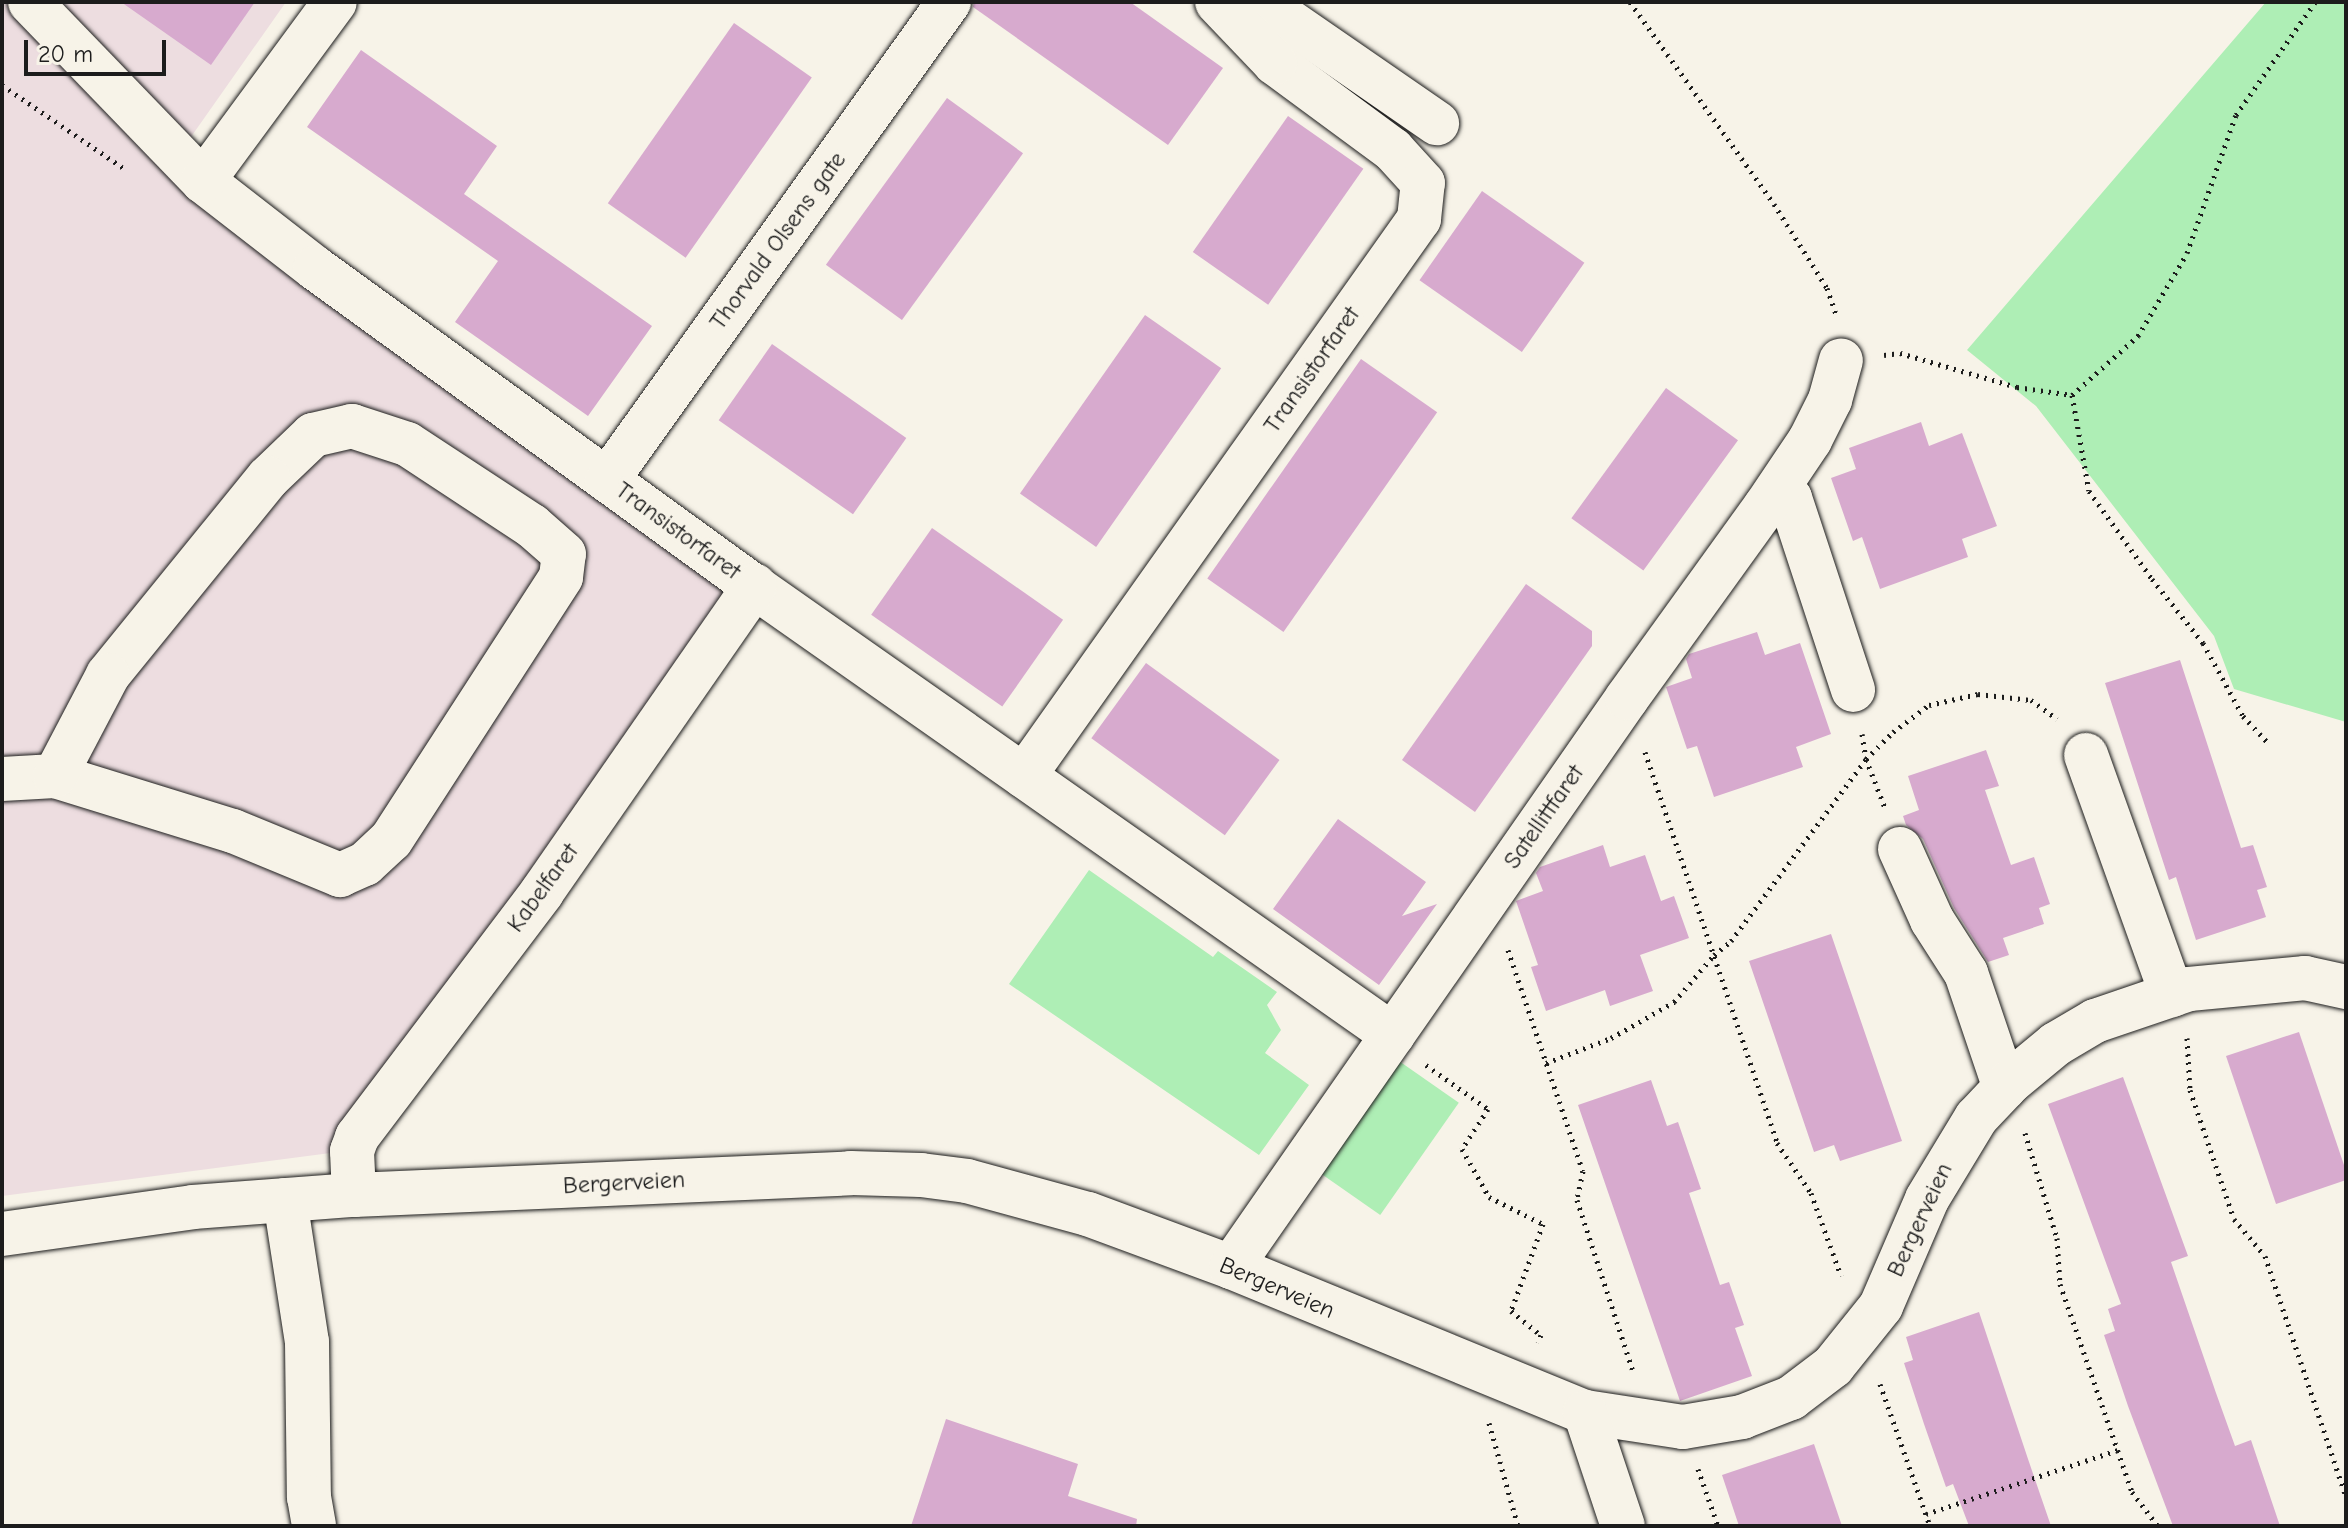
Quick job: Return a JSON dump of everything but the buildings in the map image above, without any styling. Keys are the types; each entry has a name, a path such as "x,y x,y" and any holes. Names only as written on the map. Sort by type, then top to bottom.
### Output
{"street":[{"name":"Transistorfaret","path":"30,2 203,181 315,268 755,586 1393,1035"},
{"path":"203,181 335,2"},
{"name":"Thorvald Olsens gate","path":"607,480 949,2"},
{"name":"Transistorfaret","path":"1024,776 1419,219 1423,183 1393,150 1275,63 1219,4"},
{"path":"1219,4 1270,8 1437,123"},
{"name":"Satellittfaret","path":"1231,1267 1627,698 1778,489 1817,427 1830,400 1841,360"},
{"path":"2,779 55,776 233,831 340,875 365,864 391,840 561,577 564,554 532,526 407,444 352,426 313,435 268,478 108,675 55,776"},
{"path":"1778,489 1790,498 1853,690"},
{"name":"Kabelfaret","path":"354,1195 352,1151 357,1137 542,892 755,586"},
{"path":"2086,755 2172,995"},
{"path":"1900,849 1932,920 1966,973 2008,1085"},
{"name":"Bergerveien","path":"2,1234 193,1207 354,1195 851,1173 921,1175 967,1181 1028,1195 1231,1267 1585,1412 1666,1424 1742,1417 1791,1398 1833,1366 1881,1306 1927,1199 1976,1118 2008,1085 2056,1044 2095,1021 2189,989 2305,978 2346,987"},
{"path":"285,1200 307,1342 309,1497 314,1526"},
{"path":"1585,1412 1623,1526"}],"path":[{"path":"1630,2 1766,192 1827,288 1842,332 1841,360 1900,353 2017,387 2072,395"},
{"path":"2072,395 2138,336 2187,253 2236,115 2315,2"},
{"path":"2072,395 2089,491 2203,643 2243,716 2269,744"},
{"path":"1853,690 1866,759 1900,849"},
{"path":"1546,1063 1611,1038 1674,1002 1714,955 1731,941 1866,759 1929,705 1978,694 2031,700 2054,716 2086,755"},
{"path":"1627,698 1777,1143 1811,1193 1930,1526"},
{"path":"1489,896 1583,1171 1577,1200 1666,1424 1718,1526"},
{"path":"2172,995 2188,1042 2190,1090 2234,1219 2265,1256 2346,1497"},
{"path":"1393,1035 1405,1050 1488,1109 1462,1149 1489,1197 1543,1224 1511,1311 1541,1335 1536,1346"},
{"path":"2008,1085 2057,1238 2060,1284 2132,1492 2158,1526"},
{"path":"1487,1419 1518,1526"},
{"path":"1926,1514 2118,1450"}],"shaded area":[{"path":"2,2 286,2 186,144 761,569 361,1149 2,1196"}],"green space":[{"path":"2266,2 2346,2 2346,722 2234,689 2214,636 2036,406 1967,350"},
{"path":"1089,870 1213,957 1218,951 1277,992 1267,1005 1281,1030 1265,1053 1309,1085 1259,1155 1009,984"},
{"path":"1399,1061 1459,1103 1380,1215 1320,1173"}]}
